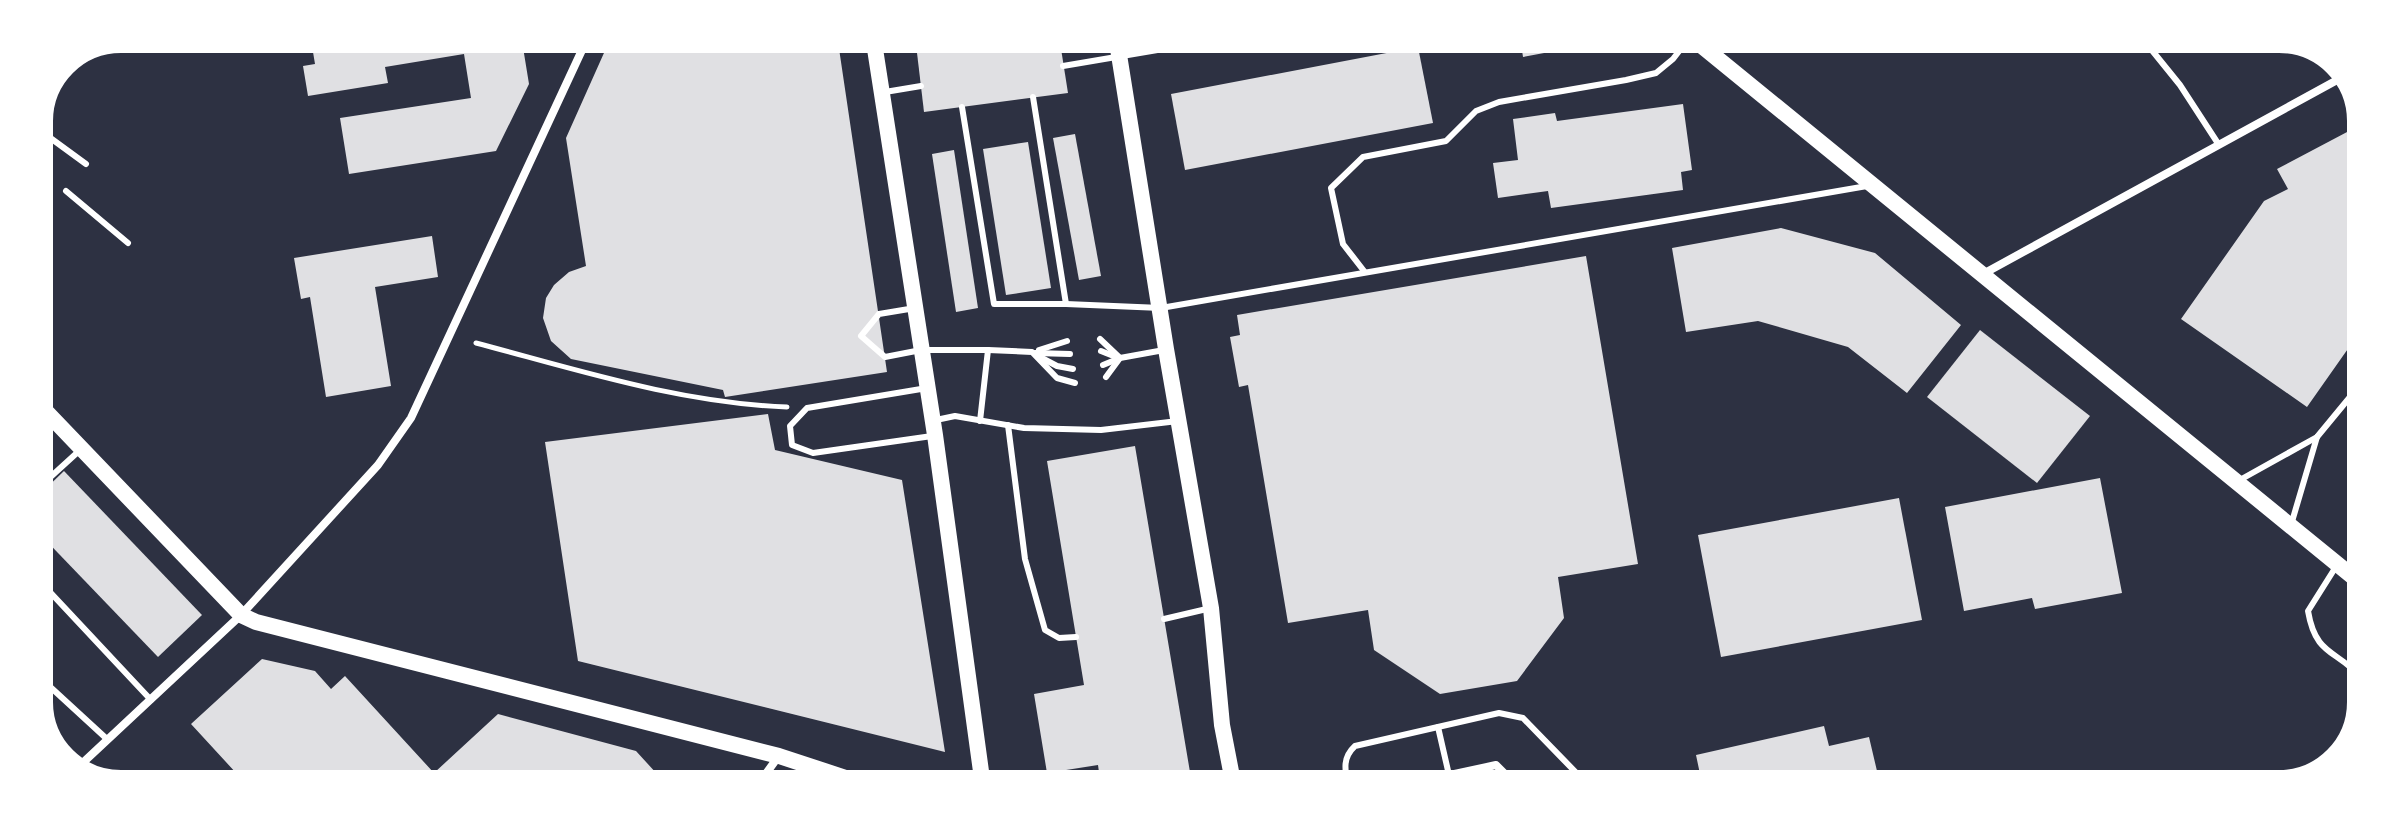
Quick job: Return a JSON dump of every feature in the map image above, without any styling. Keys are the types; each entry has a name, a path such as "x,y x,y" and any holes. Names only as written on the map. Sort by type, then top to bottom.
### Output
{"main road":[{"path":"875,48 934,428 981,775"},
{"path":"1118,48 1211,608 1222,725 1232,775"},
{"path":"1705,48 2352,577"},
{"path":"48,414 241,615 256,622 779,756 837,775"}],"street":[{"path":"82,764 241,615 378,465 411,418 583,48"},
{"path":"1983,274 2339,79"},
{"path":"765,775 779,756"},
{"path":"1449,775 1496,765 1506,775"}],"lane":[{"path":"1063,66 1175,48"},
{"path":"1364,271 1343,244 1331,188 1363,157 1446,141 1476,111 1499,102 1656,73 1682,48"},
{"path":"2150,48 2180,85 2219,145"},
{"path":"881,93 921,86"},
{"path":"1033,97 1066,304"},
{"path":"962,107 994,304 1161,308 1874,185"},
{"path":"48,136 86,164"},
{"path":"66,191 128,243"},
{"path":"915,308 879,314 861,336 885,357 921,350 1070,354"},
{"path":"1100,339 1120,358"},
{"path":"1032,352 1067,341"},
{"path":"1103,365 1120,358 1166,349"},
{"path":"980,421 988,350"},
{"path":"1101,351 1120,358"},
{"path":"1032,352 1057,366 1073,369"},
{"path":"1032,352 1057,378 1075,383"},
{"path":"1106,377 1120,358"},
{"path":"927,388 810,408 790,426 792,445 813,453 934,428 955,416 1024,428 1101,430 1178,421"},
{"path":"2238,481 2317,437 2352,395"},
{"path":"1008,425 1025,559 1045,630 1059,638 1076,637"},
{"path":"2291,526 2317,437"},
{"path":"48,479 82,449"},
{"path":"2337,565 2308,611 2312,634 2352,671"},
{"path":"48,590 151,700"},
{"path":"1164,619 1211,608"},
{"path":"48,685 108,740"},
{"path":"1346,775 1347,753 1355,746 1499,713 1523,718 1578,775"},
{"path":"1438,727 1449,775"}],"path":[{"path":"476,343 661,391 735,405 810,408"}],"building":[{"path":"266,48 301,48 267,53"},
{"path":"312,48 523,48 529,84 496,151 349,174 340,118 471,98 464,54 385,67 388,83 308,96 303,66 315,64"},
{"path":"606,48 839,48 887,372 725,397 723,390 571,359 551,341 543,318 546,298 554,285 569,272 586,266 566,138"},
{"path":"916,48 1061,48 1068,93 924,112"},
{"path":"1418,48 1433,123 1185,170 1171,94"},
{"path":"1522,48 1571,48 1523,57"},
{"path":"1683,104 1692,170 1681,172 1683,190 1551,208 1548,191 1498,198 1493,163 1518,160 1513,119 1555,113 1557,121"},
{"path":"2352,129 2352,343 2307,407 2181,319 2264,201 2288,189 2277,169"},
{"path":"1075,134 1101,276 1079,280 1053,138"},
{"path":"1028,142 1051,288 1006,295 983,149"},
{"path":"954,150 978,308 956,312 932,154"},
{"path":"1781,228 1875,253 1961,325 1907,393 1848,347 1758,321 1686,332 1672,248"},
{"path":"432,236 438,277 375,287 391,386 326,397 310,297 301,299 294,258"},
{"path":"1586,256 1638,564 1558,577 1564,618 1517,681 1440,694 1374,650 1368,610 1288,623 1248,385 1239,387 1230,337 1240,335 1237,315"},
{"path":"1980,330 2090,416 2037,483 1927,397"},
{"path":"768,414 775,450 902,480 945,752 578,661 545,442"},
{"path":"1135,446 1190,775 1099,775 1098,765 1047,773 1034,694 1084,685 1047,461"},
{"path":"64,471 202,615 158,657 48,543 48,486"},
{"path":"2100,478 2122,593 2035,609 2032,598 1964,611 1945,507"},
{"path":"1899,498 1922,620 1721,657 1698,535"},
{"path":"262,659 315,671 331,689 345,676 434,773 498,714 636,751 658,775 236,775 191,724"},
{"path":"1824,726 1829,746 1869,737 1878,775 1696,775 1700,774 1696,755"}]}
